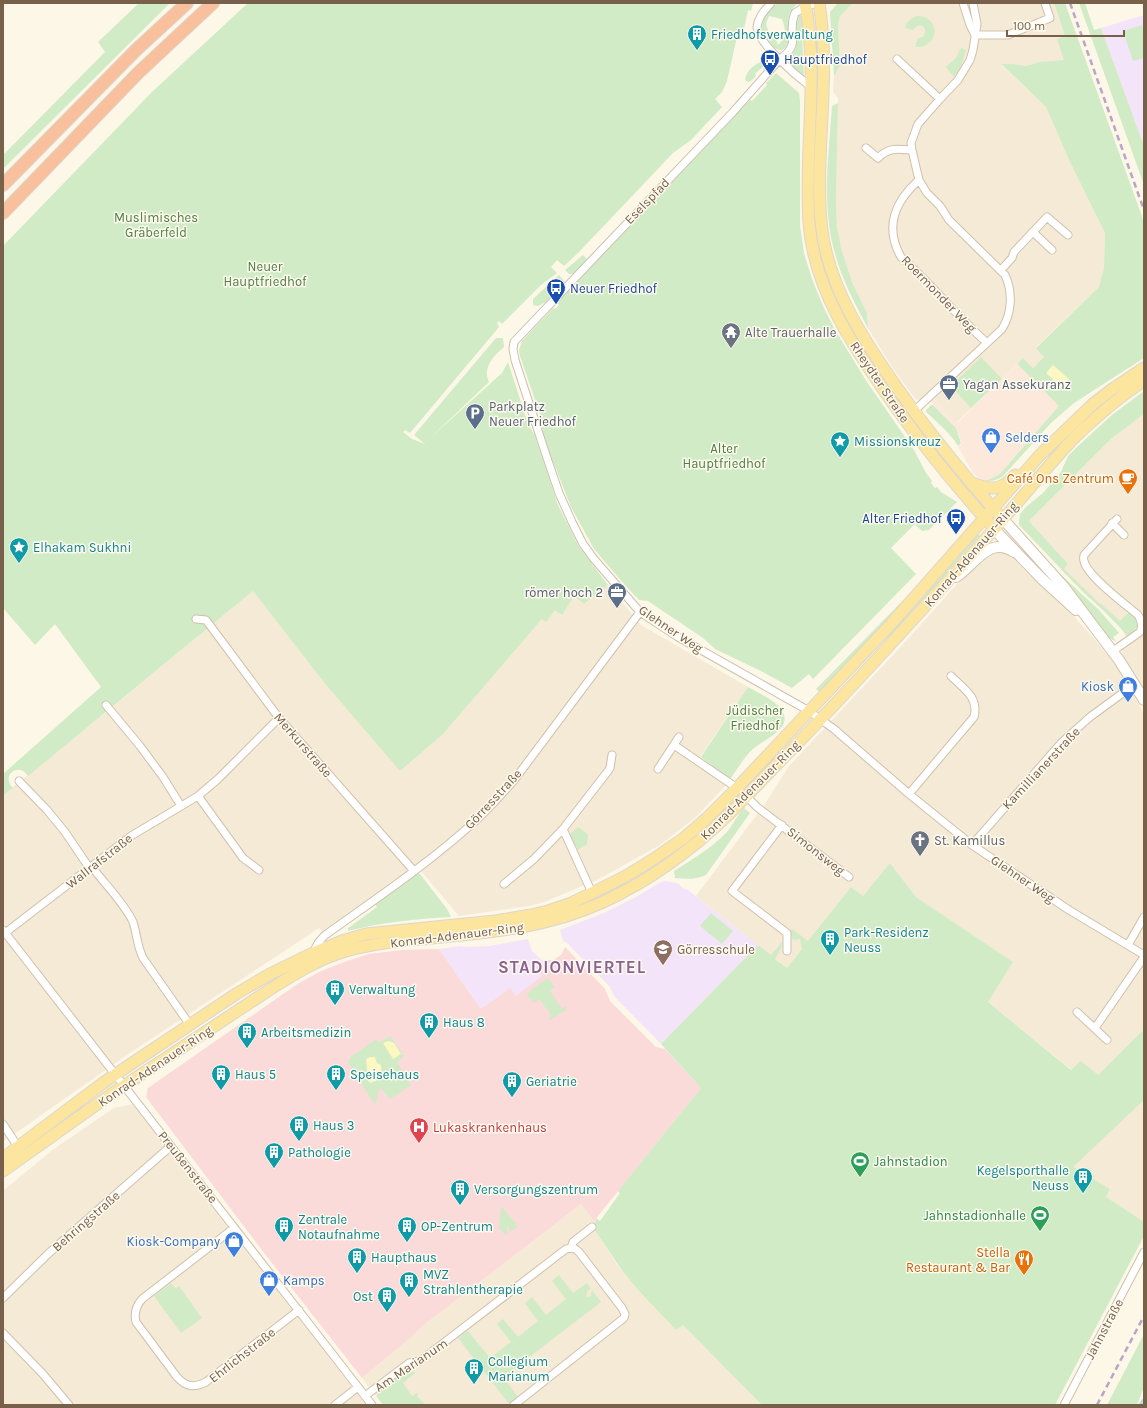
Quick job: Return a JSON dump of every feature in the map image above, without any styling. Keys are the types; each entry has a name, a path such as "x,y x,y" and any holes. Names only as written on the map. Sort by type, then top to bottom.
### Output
{"highway":[{"path":"3,185 136,50 187,3"},
{"path":"3,213 138,73 213,3"}],"main road":[{"name":"Rheydter Straße","path":"818,3 824,46 819,199 825,248 832,273 841,296 882,366 914,411 971,483 1064,587 1093,627 1113,651 1144,700"},
{"name":"Rheydter Straße","path":"805,5 810,47 811,87 808,171 809,224 818,270 830,303 859,354 906,421 985,519 1018,555 1093,627"},
{"name":"Konrad-Adenauer-Ring","path":"3,1158 116,1074 190,1025 263,978 313,953 342,941 366,934 495,921 531,915 569,904 626,876 684,838 706,819 737,788 897,618 1040,455 1084,411 1111,390 1144,368"},
{"name":"Konrad-Adenauer-Ring","path":"3,1171 124,1086 269,990 293,975 335,954 393,942 530,926 574,914 600,904 633,887 664,867 714,828 821,719 899,636 1075,437 1097,416 1144,381"},
{"path":"971,483 994,489 1009,482 1036,451 1084,411"},
{"path":"947,582 960,575 980,556 992,548 1005,548 1012,550 1018,555"}],"street":[{"path":"771,3 759,18 758,32 764,43 780,60 811,87"},
{"name":"Eselspfad","path":"514,342 733,112 780,60 789,53 791,47 793,17 796,11 805,5 818,3"},
{"path":"963,3 975,35"},
{"path":"914,411 986,342 1002,329 1009,309 1010,294 1005,275 949,220 940,206 927,193 920,180 911,143 918,124 958,80 967,67 973,50 977,24 973,3"},
{"path":"975,35 1008,35 1050,18 1045,3"},
{"path":"897,59 940,99"},
{"path":"866,148 878,158 889,150 912,150"},
{"name":"Roermonder Weg","path":"920,180 902,197 897,208 893,229 893,239 897,250 901,257 945,300 951,309 986,342"},
{"path":"1001,270 1012,258 1014,252 1047,216 1068,235"},
{"path":"1033,232 1052,250"},
{"name":"Glehner Weg","path":"514,342 513,349 515,360 533,419 559,493 572,522 583,544 594,559 640,612 678,637 810,711 972,845 1064,906 1144,956 1095,1028"},
{"path":"1113,651 1140,632 1142,623 1138,615 1100,583 1086,567 1083,560 1084,555 1114,521 1124,534"},
{"name":"Görresstraße","path":"313,953 318,943 324,936 444,849 497,800 515,779 640,612"},
{"name":"Merkurstraße","path":"196,619 206,620 279,718 414,871"},
{"path":"909,794 974,717 976,709 974,700 951,676"},
{"name":"Kamillianerstraße","path":"972,845 1062,742 1096,712 1135,684"},
{"path":"106,705 140,746 163,777 181,806"},
{"name":"Wallrafstraße","path":"4,932 91,868 131,836 198,796 218,779 279,718"},
{"path":"658,769 679,737"},
{"name":"Konrad-Adenauer-Ring","path":"674,745 737,788"},
{"path":"504,884 534,859 563,829 610,768 612,755"},
{"path":"19,781 47,810 127,912 133,923 138,946 143,958 190,1025"},
{"path":"198,796 243,858 259,870"},
{"name":"Simonsweg","path":"746,796 782,826 849,877"},
{"name":"Simonsweg","path":"782,826 732,891 787,933 787,952"},
{"path":"563,829 592,893"},
{"path":"1128,945 1144,917"},
{"name":"Preußenstraße","path":"4,932 116,1074 372,1405"},
{"path":"1077,1012 1107,1040"},
{"path":"3,1124 18,1147"},
{"name":"Behringstraße","path":"3,1298 49,1253 171,1146"},
{"name":"Am Marianum","path":"366,1396 409,1363 420,1362 560,1253 571,1248 573,1242 592,1227"},
{"name":"Ehrlichstraße","path":"234,1228 142,1300 137,1306 135,1314 136,1322 177,1377 182,1383 189,1386 200,1385 206,1382 299,1310"},
{"path":"514,1405 624,1318 625,1314 622,1308 579,1252 576,1249 571,1248"},
{"name":"Jahnstraße","path":"1064,1405 1144,1252"},
{"path":"3,1333 42,1373 69,1405"},
{"path":"335,1405 358,1387"}],"shaded area":[{"path":"853,3 1054,3 1065,36 1064,60 1039,62 1026,66 1013,64 1001,65 1046,107 1069,160 1105,233 1104,268 1099,287 1036,347 1045,357 1033,368 1023,358 956,423 928,392 920,400 915,399 892,367 868,328 867,313 852,282 841,248 837,227 836,199 838,98 833,91 834,76 840,66 838,24 840,15"},
{"path":"1144,15 1144,146 1101,28"},
{"path":"1017,364 1060,406 1000,474 986,481 981,480 973,473 958,447 962,443 956,428 928,399 931,396 957,423"},
{"path":"1144,414 1144,692 1124,660 1122,651 1130,644 1121,628 1060,569 1064,569 1068,564 1029,521 1111,439"},
{"path":"999,550 1012,556 1027,573 1073,615 1114,663 1144,714 1144,1033 1142,1031 1098,1075 1072,1070 988,1002 1013,962 916,897 890,863 863,896 851,887 787,968 696,896 764,805 789,766 908,639 981,557"},
{"path":"608,585 641,625 748,687 700,757 731,780 696,817 660,845 597,880 544,902 529,906 459,916 416,865 323,932 319,928 127,1055 3,1142 3,795 253,591 323,681 443,734 542,619 575,596 584,604"},
{"name":"Görresschule","path":"665,881 677,883 684,889 688,890 758,945 661,1044 614,996 610,987 567,943 563,941 560,930 604,913"},
{"path":"528,939 532,951 544,962 542,976 516,997 510,989 487,1005 480,1008 439,949 460,946 489,946"},
{"name":"Lukaskrankenhaus","path":"565,947 605,989 610,1001 656,1047 665,1049 701,1088 594,1221 581,1204 429,1321 362,1378 265,1254 146,1097 148,1088 299,983 321,971 347,961 369,954 402,950 439,949 480,1008 487,1005 510,988 516,996 542,976 536,968 544,962 543,960 553,960 561,955"},
{"path":"1144,1100 1144,1222 1106,1197 1110,1189 1072,1167"},
{"path":"133,1104 366,1405 3,1405 3,1191 51,1151 114,1108"},
{"path":"581,1204 594,1221 596,1218 594,1229 620,1269 639,1291 676,1330 683,1325 762,1405 383,1405 362,1378 429,1321"}],"green space":[{"path":"139,3 170,3 3,169 3,155 105,52 98,42"},
{"name":"Neuer Hauptfriedhof","path":"248,3 753,3 751,11 748,10 744,29 739,28 727,81 722,92 715,99 722,107 691,140 673,153 564,266 557,260 551,267 557,273 541,285 502,324 499,321 497,323 499,327 410,433 405,430 403,432 412,439 425,444 414,435 496,338 503,338 504,347 496,354 488,367 487,377 489,382 427,441 502,373 508,362 528,424 534,434 558,505 579,547 608,585 584,604 574,596 562,615 555,610 546,622 542,619 443,734 400,771 323,681 253,591 28,776 20,770 12,772 9,779 13,788 3,795 3,774 101,687 55,624 35,645 3,608 3,246 152,92"},
{"path":"778,3 798,3 792,9 790,14 788,20 788,43 782,50 776,49 772,46 764,37 762,32 762,21 768,11","holes":["769,16 782,19 785,33 783,39 778,45 776,39 770,35 766,24"]},
{"path":"838,3 853,3 840,16 838,24 840,66 834,76 830,12"},
{"path":"1054,3 1065,3 1144,222 1144,358 1074,403 1051,423 1004,475 996,480 986,481 1000,474 1059,406 1017,364 1023,358 1033,368 1044,357 1036,348 1099,287 1104,268 1105,233 1069,160 1046,107 1001,64 1026,66 1039,62 1064,60 1057,39 1065,36"},
{"path":"1079,3 1085,3 1094,30 1101,28 1144,146 1144,185"},
{"path":"813,11 818,116 816,188 838,298 982,502 981,503 924,433 893,390 873,366 845,319 826,279 817,245 814,226 811,12"},
{"path":"800,13 804,27 802,31 804,78 788,61 795,48 797,20"},
{"path":"918,16 931,21 934,27 934,32 933,38 929,43 923,46 915,47 918,38 923,37 925,33 923,26 915,27 913,30 905,28 910,20"},
{"path":"1142,25 1144,30 1144,58 1133,61 1123,31"},
{"path":"961,48 966,50 961,66 954,77 946,67 956,58"},
{"path":"766,60 763,66 755,74 756,76 751,81 747,82 745,79 750,69 756,64"},
{"name":"Alter Hauptfriedhof","path":"776,73 799,93 800,226 804,253 812,279 823,306 835,330 867,382 914,450 932,481 931,483 935,488 937,487 941,492 957,502 929,530 922,531 915,524 891,548 916,574 813,679 809,674 792,688 715,649 703,638 648,601 639,600 594,549 571,507 549,451 542,428 544,426 519,350 522,341 553,308 555,309 559,305 557,303 750,100 752,101"},
{"path":"838,103 836,199 837,227 841,248 852,282 867,313 868,328 843,278 833,246 830,229 827,194 828,159 832,106"},
{"path":"583,255 587,259 573,274 569,274 565,270"},
{"path":"559,275 565,282 546,302 538,306 533,305 533,299"},
{"path":"981,357 1002,379 971,408 951,386"},
{"path":"1144,391 1144,414 1111,439 1029,521 1068,564 1064,569 1100,604 1120,621 1129,612 1134,616 1137,622 1137,627 1128,636 1084,593 1020,526 1019,523 1020,514 1043,493 1061,472 1068,456 1112,415"},
{"path":"931,405 933,405 956,428 961,443 958,446 948,432 926,412"},
{"path":"978,534 980,535 874,656 893,630"},
{"path":"1059,573 1099,610 1119,633 1113,637 1116,641 1102,632 1094,623 1077,601"},
{"path":"925,578 924,581 821,693 816,689"},
{"name":"Jüdischer Friedhof","path":"748,687 769,699 782,710 785,717 784,724 778,731 749,752 730,779 701,757"},
{"path":"794,733 796,734 757,774 742,793 712,824 656,867 629,884 576,909 530,921 497,927 400,936 367,941 343,947 320,956 280,978 139,1071 138,1069 279,976 329,949 343,944 382,935 423,930 485,926 530,918 578,905 624,884 667,857 701,829 742,789"},
{"path":"744,808 750,813 706,875 687,879 675,878 674,871 714,844 726,833"},
{"path":"578,827 588,834 587,844 578,850 570,834"},
{"name":"Jahnstadion","path":"890,863 916,897 1013,962 988,1002 1071,1070 1081,1061 1098,1075 1142,1031 1144,1033 1144,1100 1073,1167 1110,1189 1106,1197 1144,1222 1144,1236 1055,1405 762,1405 683,1325 676,1330 623,1272 594,1229 596,1218 600,1221 620,1193 618,1191 701,1088 661,1044 758,945 771,955 782,942 781,949 775,959 787,968 802,949 800,939 793,940 790,931 792,929 808,941 851,887 863,896"},
{"path":"416,873 420,874 447,909 451,917 399,921 348,931 348,928 377,907 374,903"},
{"path":"711,913 733,931 722,944 700,926"},
{"path":"547,978 555,987 550,991 562,1009 566,1006 566,1010 550,1020 548,1019 552,1016 539,999 534,1003 527,995"},
{"path":"390,1036 404,1056 397,1062 411,1085 390,1099 380,1087 375,1105 349,1064 348,1060 350,1057 377,1039 379,1043"},
{"path":"501,1206 518,1226 510,1232 508,1226 506,1226 508,1233 505,1235 499,1228"},
{"path":"559,1275 573,1293 587,1283 591,1289 587,1291 586,1297 591,1296 592,1290 601,1302 503,1377 518,1397 509,1404 458,1338 468,1331 490,1358 511,1342 497,1324 503,1319 518,1337 538,1321 525,1303 532,1297 546,1315 566,1299 552,1281"},
{"path":"171,1283 176,1289 179,1286 202,1318 181,1333 154,1296"},
{"path":"1144,1334 1144,1387 1137,1405 1107,1405"},
{"path":"409,1366 415,1373 403,1383 412,1396 417,1393 417,1396 425,1405 383,1405 377,1397 378,1392"}],"sand":[{"path":"1053,365 1069,379 1061,387 1046,373"},
{"path":"388,1041 394,1043 401,1054 393,1059 383,1043"},
{"path":"375,1057 377,1063 381,1065 382,1078 371,1083 368,1081 366,1059"}],"railway":[{"path":"1070,3 1144,210"},
{"path":"1097,1405 1144,1316"}],"place":[{"name":"Friedhofsverwaltung","path":"697,51"},
{"name":"Hauptfriedhof","path":"770,76"},
{"name":"Neuer Friedhof","path":"556,305"},
{"name":"Alte Trauerhalle","path":"731,349"},
{"name":"Yagan Assekuranz","path":"949,401"},
{"name":"Parkplatz Neuer Friedhof","path":"475,430"},
{"name":"Selders","path":"991,454"},
{"name":"Missionskreuz","path":"840,458"},
{"name":"Café Ons Zentrum","path":"1128,495"},
{"name":"Alter Friedhof","path":"956,535"},
{"name":"Elhakam Sukhni","path":"19,564"},
{"name":"römer hoch 2","path":"617,609"},
{"name":"Kiosk","path":"1128,703"},
{"name":"St. Kamillus","path":"920,857"},
{"name":"Park-Residenz Neuss","path":"830,956"},
{"name":"Görresschule","path":"663,966"},
{"name":"Verwaltung","path":"335,1006"},
{"name":"Haus 8","path":"429,1039"},
{"name":"Arbeitsmedizin","path":"247,1049"},
{"name":"Haus 5","path":"221,1091"},
{"name":"Speisehaus","path":"336,1091"},
{"name":"Geriatrie","path":"512,1098"},
{"name":"Haus 3","path":"299,1142"},
{"name":"Lukaskrankenhaus","path":"419,1144"},
{"name":"Pathologie","path":"274,1169"},
{"name":"Jahnstadion","path":"860,1178"},
{"name":"Kegelsporthalle Neuss","path":"1083,1194"},
{"name":"Versorgungszentrum","path":"460,1206"},
{"name":"Jahnstadionhalle","path":"1040,1232"},
{"name":"Zentrale Notaufnahme","path":"284,1243"},
{"name":"OP-Zentrum","path":"407,1243"},
{"name":"Kiosk-Company","path":"234,1258"},
{"name":"Haupthaus","path":"357,1274"},
{"name":"Stella Restaurant & Bar","path":"1024,1276"},
{"name":"Kamps","path":"269,1297"},
{"name":"MVZ Strahlentherapie","path":"409,1298"},
{"name":"Ost","path":"387,1313"},
{"name":"Collegium Marianum","path":"474,1385"}],"district":[{"name":"STADIONVIERTEL","path":"572,967"}],"park label":[{"name":"Muslimisches Gräberfeld","path":"156,224"}]}
